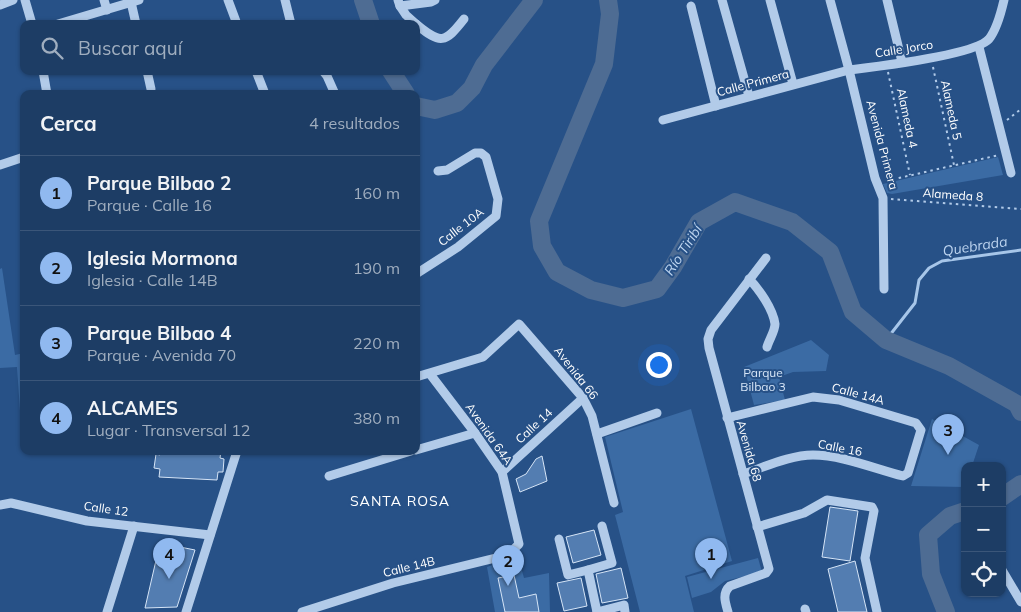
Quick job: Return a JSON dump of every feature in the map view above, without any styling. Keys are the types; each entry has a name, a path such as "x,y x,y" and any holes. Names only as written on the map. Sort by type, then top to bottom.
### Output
{"street":[{"path":"0,5 13,0"},
{"path":"26,0 31,20"},
{"path":"104,0 106,10"},
{"path":"228,0 236,20"},
{"path":"285,0 290,20"},
{"path":"411,20 406,16 399,3 432,2 435,0"},
{"path":"722,0 749,96"},
{"path":"770,0 793,84"},
{"path":"830,0 849,70"},
{"path":"887,0 902,62"},
{"path":"1004,0 998,23 989,39 979,47 1011,173"},
{"path":"72,20 135,1 136,20"},
{"path":"691,6 716,106"},
{"path":"420,27 428,34 443,38 450,37 464,19"},
{"name":"Calle Jorco","path":"849,70 931,58 979,47"},
{"name":"Calle Primera","path":"663,120 849,70"},
{"name":"Avenida Primera","path":"849,70 877,183 883,198 884,289"},
{"path":"44,75 47,90"},
{"path":"148,75 151,89"},
{"path":"258,75 263,90"},
{"path":"326,75 333,90"},
{"name":"Calle 10A","path":"420,271 458,247 496,216 498,199 486,158 481,153 475,152 447,170 438,171"},
{"path":"0,165 20,162"},
{"path":"766,258 749,279 762,293 775,324 767,347"},
{"name":"Avenida 68","path":"728,612 724,596 726,590 730,586 766,573 769,569 727,418 708,339 711,330 749,279"},
{"name":"Avenida 66","path":"430,374 483,357 519,324 583,398 592,416 614,503"},
{"path":"420,377 430,374"},
{"name":"Avenida 64A","path":"430,374 502,472 519,544"},
{"name":"Calle 14","path":"502,472 583,398"},
{"name":"Calle 14A","path":"727,418 800,400 823,398 839,400 916,423 921,430 908,473 903,476"},
{"path":"597,434 657,412"},
{"path":"420,449 475,433"},
{"path":"186,612 236,455"},
{"path":"329,476 398,455"},
{"name":"Calle 16","path":"743,474 812,455 828,456 903,476"},
{"path":"757,527 804,512 826,500 872,507 874,511 865,558 877,612"},
{"name":"Calle 12","path":"0,504 11,503 87,520 210,535"},
{"path":"107,612 134,526"},
{"path":"559,539 568,575 612,563 602,526"},
{"name":"Calle 14B","path":"302,612 393,583 508,555 519,544"},
{"path":"588,570 597,612 624,605 625,612"},
{"path":"1006,577 1021,602"}],"path":[{"name":"Alameda 5","path":"931,58 954,165"},
{"name":"Alameda 4","path":"887,65 910,175"},
{"path":"999,127 1021,109"},
{"path":"877,183 1006,153"},
{"name":"Alameda 8","path":"883,198 1021,209"}],"green space":[{"path":"998,157 1003,175 892,194 887,193 883,184"},
{"path":"2,268 15,355 20,354 20,411 17,367 0,368 0,269"},
{"name":"Parque Bilbao 3","path":"811,340 829,355 826,371 793,372 779,377 785,400 754,405 744,367"},
{"path":"691,409 732,561 685,576 694,612 640,612 615,515 623,512 605,437"},
{"path":"932,419 979,445 973,462 961,462 961,487 911,486"},
{"path":"518,556 524,578 549,573 550,612 495,612 487,567"},
{"path":"758,558 762,572 725,581 711,592 692,598 687,577"}],"building":[{"path":"156,455 220,455 220,458 224,459 223,472 218,472 217,480 159,477 160,469 154,468"},
{"path":"542,456 547,481 520,492 516,479 526,474 536,459"},
{"path":"830,507 858,511 850,561 822,557"},
{"path":"594,530 601,555 573,563 566,537"},
{"path":"160,543 195,550 177,607 145,608"},
{"path":"855,561 867,612 838,612 828,569"},
{"path":"621,568 628,598 602,603 596,574"},
{"path":"514,575 519,598 536,594 539,612 505,612 498,578"},
{"path":"581,578 587,606 564,611 557,583"}],"waterway":[{"name":"Río Tiribí","path":"363,0 370,20"},
{"name":"Río Tiribí","path":"420,107 435,110 457,103 472,88 484,65 534,0"},
{"name":"Río Tiribí","path":"608,0 610,14 604,64 539,221 542,246 557,272 591,290 623,298 657,289 673,267 699,222 735,202 792,222 830,252 853,312 886,340 949,366 1017,404 1021,412"},
{"name":"Río Tiribí","path":"394,75 403,90"},
{"name":"Quebrada","path":"886,340 915,303 919,280 929,268 942,261 1021,250"},
{"name":"Río Tiribí","path":"1006,494 1021,484"},
{"name":"Río Tiribí","path":"946,612 931,574 928,535 950,516 961,512"}],"place":[{"name":"Parque Bilbao 4","path":"948,455"},
{"name":"ALCAMES","path":"169,579"},
{"name":"Parque Bilbao 2","path":"711,579"},
{"name":"Iglesia Mormona","path":"508,586"}],"district":[{"name":"SANTA ROSA","path":"400,501"}]}
